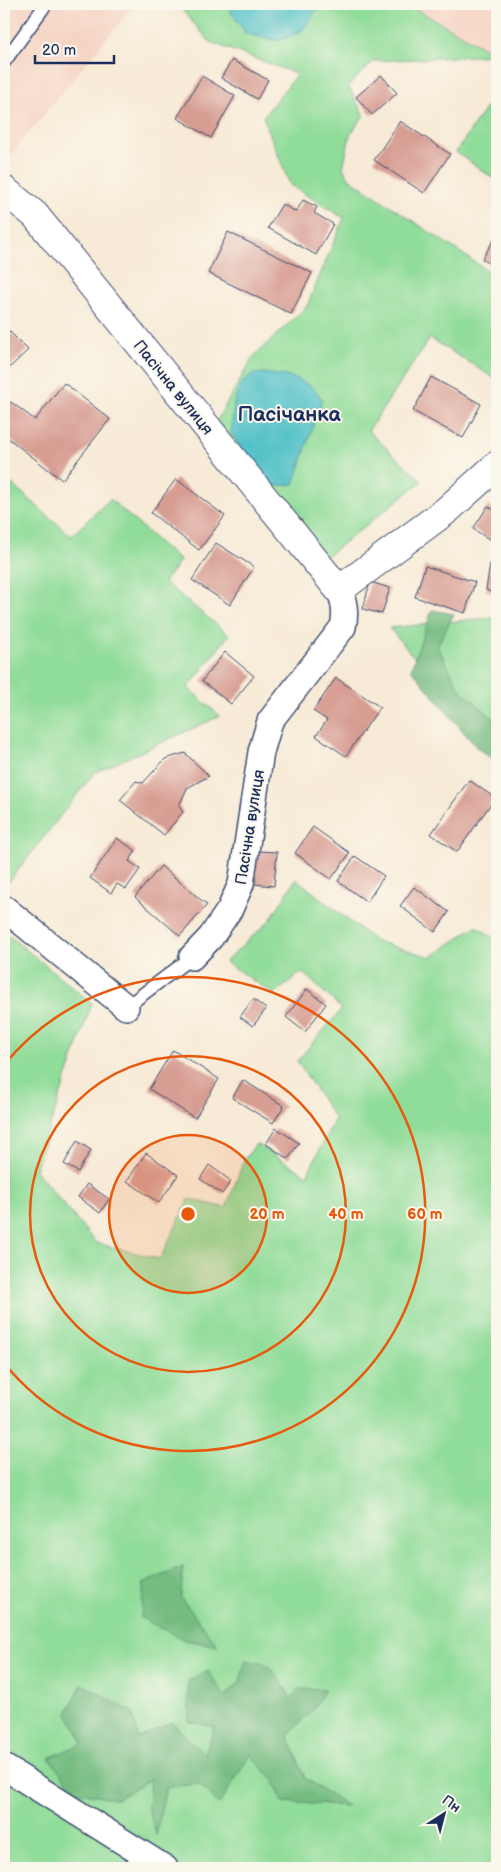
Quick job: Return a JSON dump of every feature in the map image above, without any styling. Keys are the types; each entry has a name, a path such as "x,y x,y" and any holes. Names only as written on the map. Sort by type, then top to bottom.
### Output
{"street":[{"name":"Пасічна вулиця","path":"4,190 35,215 339,590 343,598 346,616 343,627 270,721 260,752 241,884 230,909 211,936 192,957"},
{"path":"339,590 447,510 497,465"},
{"name":"Пасічна вулиця","path":"4,908 126,1007"},
{"path":"4,1767 165,1868"}],"lane":[{"path":"4,62 46,4"},
{"name":"Пасічна вулиця","path":"126,1007 192,957"}],"shaded area":[{"path":"4,4 135,4 4,163"},
{"path":"407,4 497,4 497,55"}],"green space":[{"path":"177,4 407,4 497,55 374,61 348,86 364,115 350,135 343,168 350,179 497,277 497,380 430,338 368,431 422,481 322,560 216,422 253,357 307,306 344,218 290,185 263,117 297,74 210,42"},
{"path":"497,100 497,181 456,152 486,107"},
{"path":"4,477 71,536 110,499 180,561 164,582 229,635 188,688 220,716 94,773 4,888"},
{"path":"432,610 454,614 437,646 460,689 497,722 497,762 477,748 411,669"},
{"path":"497,617 497,754 389,628"},
{"path":"296,879 375,941 431,957 476,926 497,940 497,1868 4,1868 4,932 92,1003 35,1170 96,1243 160,1259 189,1199 226,1208 244,1160 256,1144 307,1175 335,1119 297,1061 342,1009 302,972 274,994 225,962 270,920"},
{"path":"183,1567 181,1598 218,1646 185,1640 141,1618 144,1583"},
{"path":"246,1660 266,1664 279,1678 291,1699 299,1689 325,1690 312,1711 288,1735 305,1778 347,1806 283,1802 273,1779 250,1755 219,1805 199,1784 166,1787 156,1835 148,1807 150,1779 117,1799 75,1791 49,1758 83,1743 67,1713 82,1684 132,1712 139,1738 172,1722 204,1755 215,1727 189,1722 188,1681 208,1671 225,1696 239,1684"}],"water":[{"path":"231,4 321,4 302,31 279,41 246,34 231,12"},
{"path":"263,373 289,377 304,382 322,399 294,484 274,486 258,477 231,433 234,402 240,385 252,374"}],"building":[{"path":"232,60 268,80 257,99 221,78"},
{"path":"381,75 397,93 372,115 356,97"},
{"path":"202,76 235,96 211,138 177,118"},
{"path":"400,121 450,154 424,193 374,160"},
{"path":"303,200 317,207 314,213 333,224 316,255 268,228 282,204 296,212"},
{"path":"228,232 312,273 291,314 208,273"},
{"path":"495,238 497,239 496,267 482,259"},
{"path":"6,328 28,350 4,373 4,330"},
{"path":"431,377 481,404 463,438 413,411"},
{"path":"64,383 110,419 62,480 4,435 4,412 11,402 35,420"},
{"path":"176,479 225,516 199,550 151,513"},
{"path":"488,506 497,512 497,544 473,529"},
{"path":"216,543 254,567 230,605 192,580"},
{"path":"490,564 497,567 497,595 486,590"},
{"path":"425,566 475,582 465,613 415,597"},
{"path":"370,582 390,588 382,614 363,609"},
{"path":"225,652 254,676 231,704 202,681"},
{"path":"336,678 380,707 346,756 316,736 327,720 313,711"},
{"path":"185,753 209,776 187,788 179,806 183,812 164,835 120,800 136,781 143,783 165,759"},
{"path":"469,780 495,798 457,852 431,834"},
{"path":"313,827 350,853 331,879 295,853"},
{"path":"117,838 136,851 129,861 140,869 126,889 117,884 111,893 90,878"},
{"path":"256,851 277,852 274,886 254,884"},
{"path":"355,856 384,876 367,902 338,881"},
{"path":"161,866 207,905 180,936 135,897"},
{"path":"414,887 449,912 435,932 400,906"},
{"path":"307,989 326,1004 305,1032 286,1017"},
{"path":"253,999 266,1009 253,1026 240,1017"},
{"path":"173,1050 219,1079 195,1118 149,1089"},
{"path":"243,1080 284,1106 273,1123 232,1098"},
{"path":"276,1128 299,1143 288,1159 266,1144"},
{"path":"77,1141 91,1150 78,1172 64,1164"},
{"path":"146,1153 178,1175 159,1203 127,1181"},
{"path":"209,1165 231,1181 222,1194 200,1179"},
{"path":"87,1184 109,1199 100,1213 78,1197"}],"district":[{"name":"Пасічанка","path":"289,414"}]}
